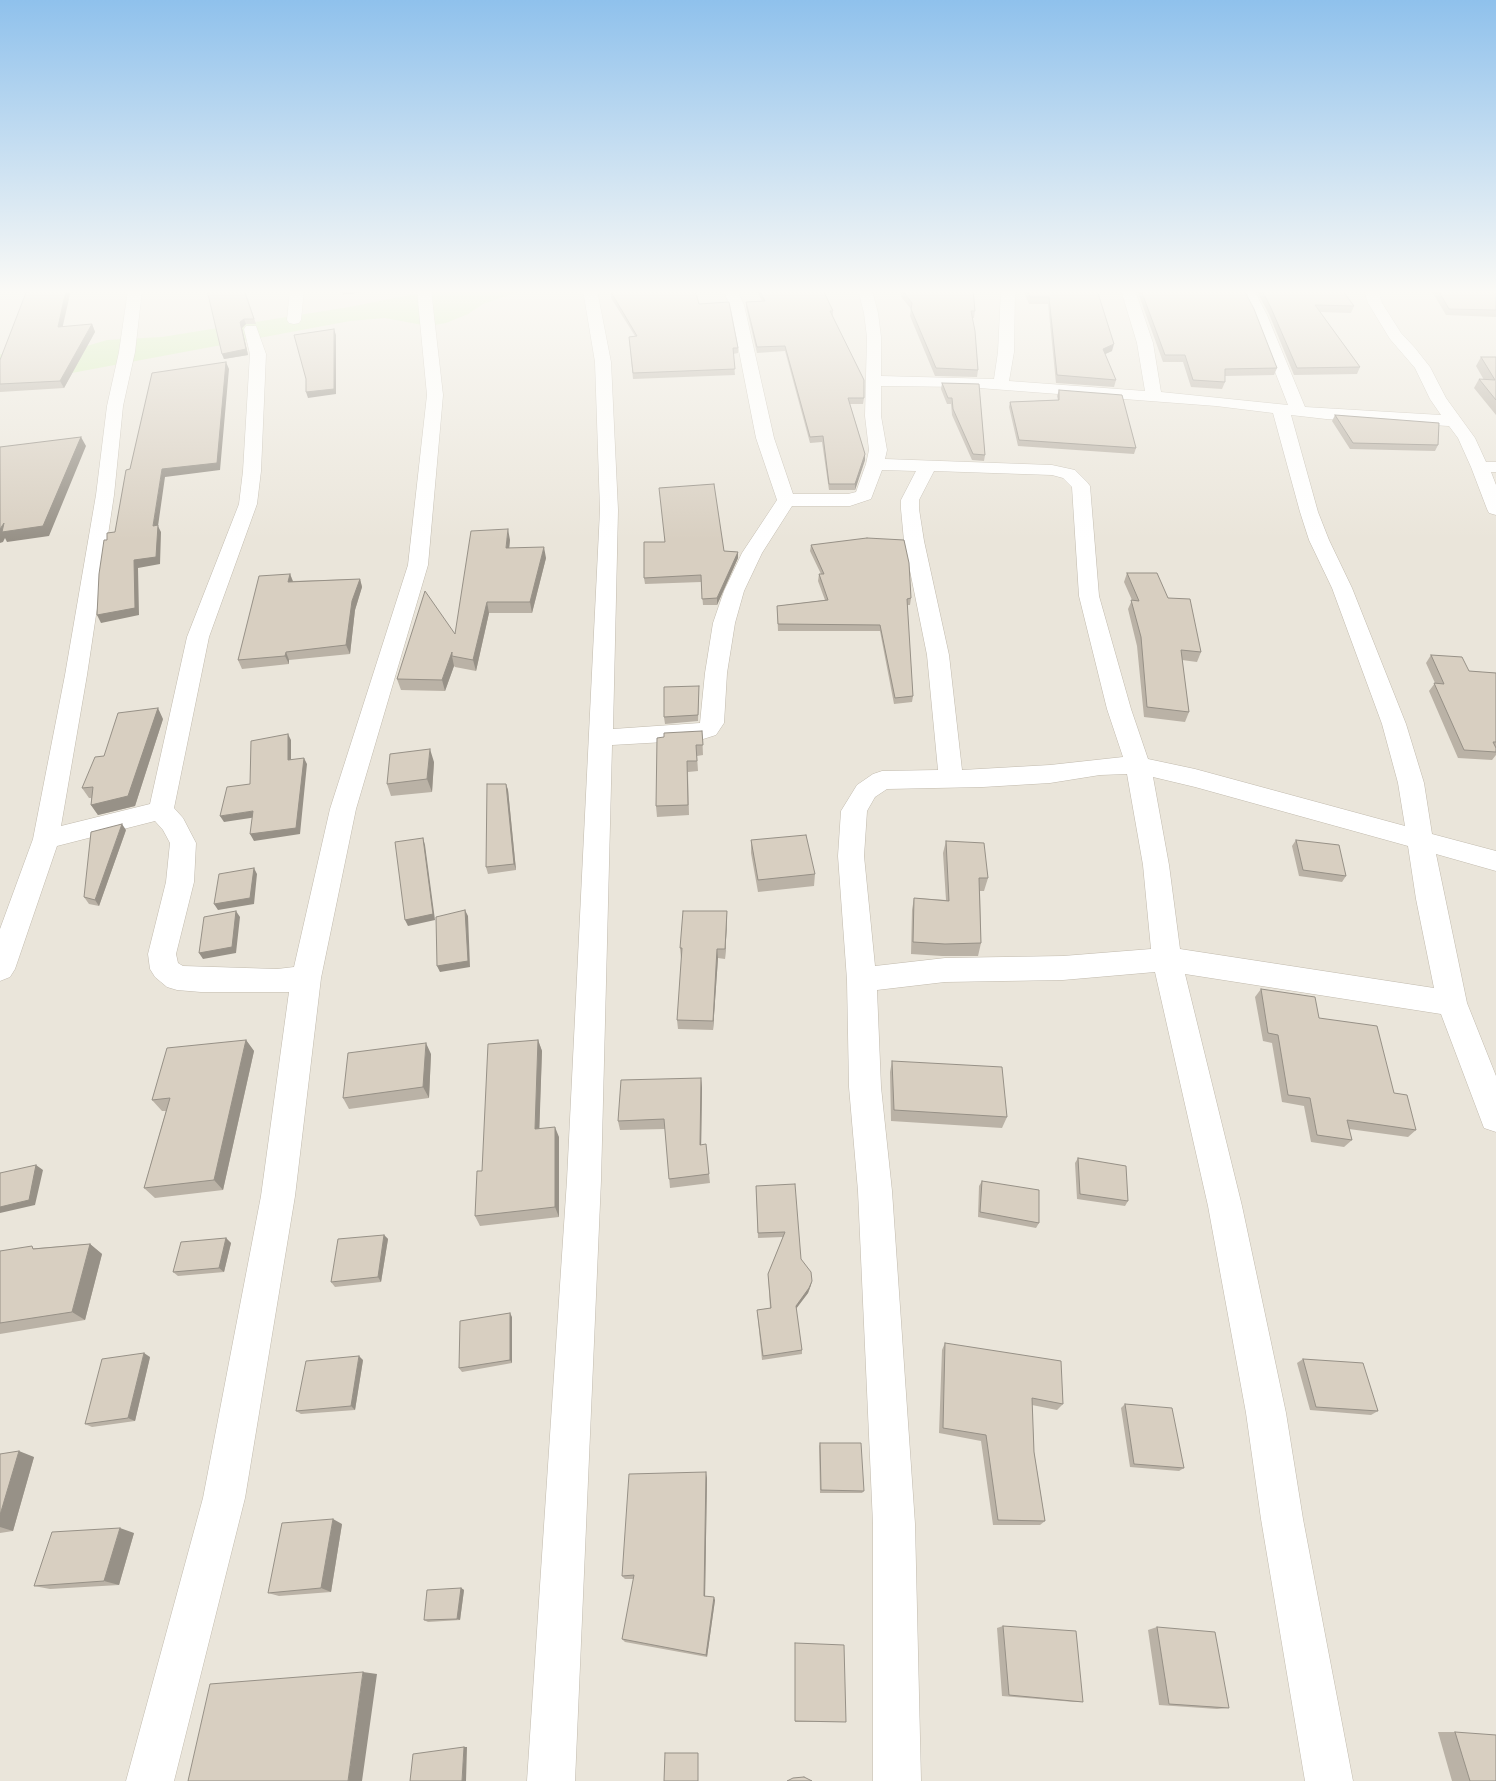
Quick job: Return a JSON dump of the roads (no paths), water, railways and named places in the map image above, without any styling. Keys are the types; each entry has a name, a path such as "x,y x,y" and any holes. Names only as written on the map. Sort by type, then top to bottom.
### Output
{"street":[{"path":"0,969 46,838 79,656 105,495 115,406 122,373"},
{"path":"161,810 198,637 248,504 252,470 257,373"},
{"path":"150,1781 224,1498 278,1196 306,978 343,809 418,565 434,395 432,373"},
{"path":"551,1781 584,1180 609,510 603,373"},
{"path":"750,373 765,438 786,500"},
{"path":"786,500 842,501 864,495 878,450 873,416 873,373"},
{"path":"1001,384 1003,373"},
{"path":"1150,373 1154,396"},
{"path":"1280,373 1290,411 1308,512 1342,588 1394,724 1411,784 1430,899 1452,1003 1496,1117"},
{"path":"1425,373 1438,399 1488,467 1496,509"},
{"path":"873,381 932,380 1001,384 1216,401 1290,411 1454,421"},
{"path":"875,464 1052,470 1069,474 1081,486 1089,596 1120,709 1138,766 1156,865 1167,959 1225,1206 1266,1413 1282,1519 1328,1781"},
{"path":"927,466 921,482 910,500 910,509 914,540 938,654 951,779"},
{"path":"600,738 700,732 708,729 712,724 716,673 724,623 734,591 752,553 786,500"},
{"path":"897,1781 894,1524 875,1191 865,1087 862,980 851,856 854,811 866,791 882,780 1050,774 1100,767 1138,766 1195,778 1496,861"},
{"path":"46,838 161,810"},
{"path":"161,810 174,825 183,843 180,882 162,954 165,969 178,978 201,980 277,981 306,978"},
{"path":"862,980 945,970 1063,968 1167,959 1452,1003"}]}
